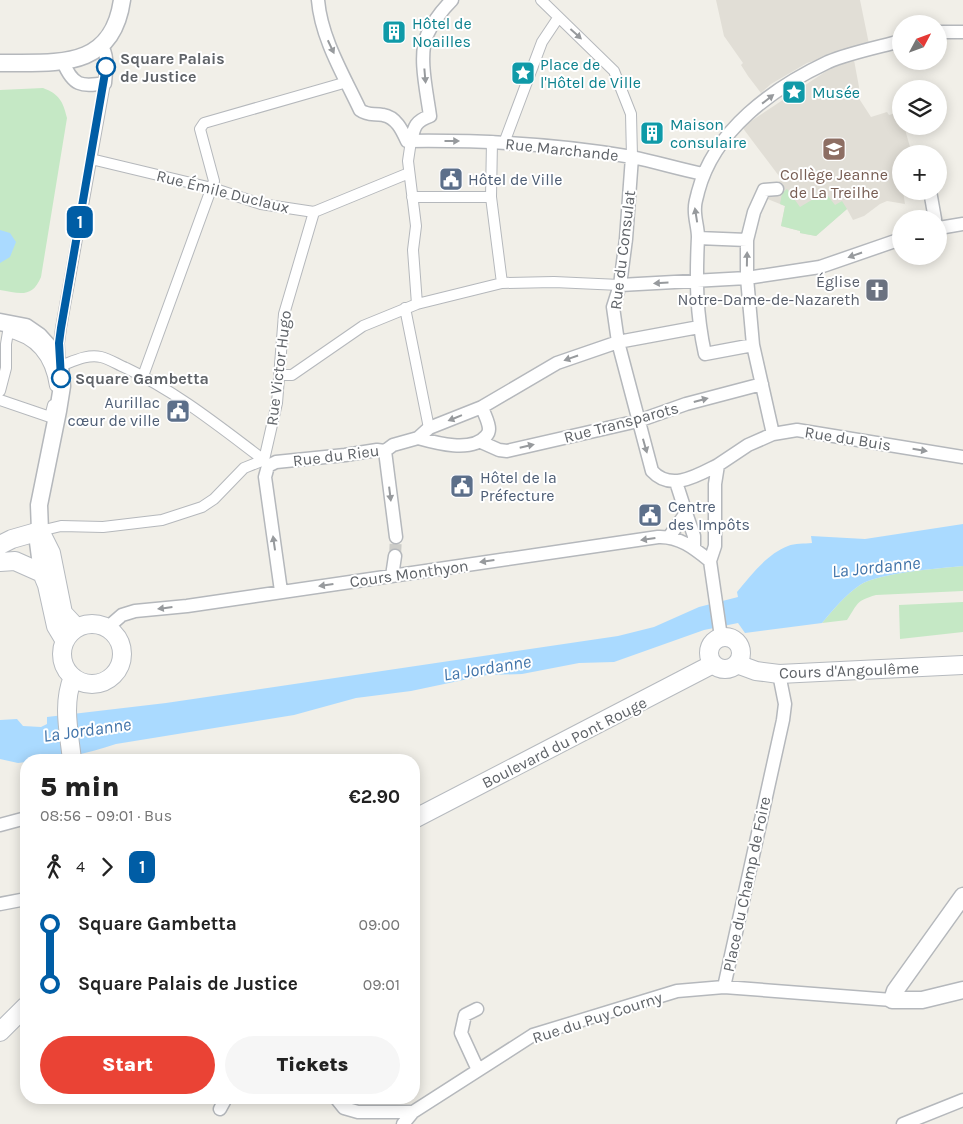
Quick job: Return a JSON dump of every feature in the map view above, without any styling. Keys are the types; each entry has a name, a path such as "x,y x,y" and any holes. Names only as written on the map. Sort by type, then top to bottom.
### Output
{"main road":[{"path":"0,545 12,539 40,531 51,553 63,613 71,634"},
{"path":"0,562 16,561 42,573 47,585 56,626 71,634"},
{"path":"97,624 107,628 119,641 122,649 120,666 108,680 90,684 81,682 66,670 62,650 71,634 87,625 97,624"},
{"path":"720,633 738,642 742,653 737,664 728,669 717,667 710,659 710,648 720,633"},
{"name":"Boulevard du Pont Rouge","path":"420,816 713,664"},
{"name":"Cours d'Angoulême","path":"737,664 756,671 779,674 963,664"},
{"path":"71,754 66,706 73,677"},
{"path":"0,1033 20,1012"},
{"path":"0,1033 20,1026"}],"street":[{"path":"0,63 63,62 78,58 101,45 110,36 116,26 122,0"},
{"path":"318,0 328,39 360,110 366,114 385,115 396,122 407,140 498,142"},
{"path":"416,304 413,250 416,226 408,161 414,127 419,120 430,116 425,76 424,48 427,35 443,10 452,0"},
{"path":"541,0 614,71 631,114 632,158"},
{"path":"502,283 492,197 498,142 542,42 558,18"},
{"path":"948,32 963,32"},
{"path":"753,345 705,354 699,327 696,281 698,228 694,208 703,174 718,148 741,119 788,83 830,61 892,44"},
{"path":"42,573 38,542 40,531 39,505 62,386 59,343 61,328 105,83 106,58 105,51 101,45"},
{"path":"63,62 68,75 78,84 90,86 105,83"},
{"path":"143,376 214,181 200,129 204,123 348,82"},
{"name":"Rue Marchande","path":"498,142 562,148 632,158 703,174"},
{"name":"Rue du Consulat","path":"632,158 626,239 620,285 613,307 618,342 652,471 657,476 676,482"},
{"name":"Rue Émile Duclaux","path":"91,159 212,188 262,204 314,212"},
{"path":"314,212 409,173"},
{"path":"773,434 753,345 746,278 747,240 754,212 764,190 777,189"},
{"path":"412,197 492,197"},
{"name":"Rue Victor Hugo","path":"266,463 277,403 284,314 314,212"},
{"path":"947,227 963,224"},
{"path":"698,238 747,240"},
{"path":"280,375 292,375 363,326 404,308 502,283 554,282 620,285 746,278 820,267 892,242"},
{"path":"404,308 429,428 482,407 557,363 618,342 699,327"},
{"path":"0,322 26,328 39,336 48,346 60,366"},
{"path":"0,391 6,368 8,332 19,334 39,348 48,360 54,376 56,391 50,417 0,400"},
{"path":"60,366 88,356 102,357 143,376 200,412 266,463"},
{"name":"Rue Transparots","path":"481,442 499,450 507,451 638,421 686,404 762,384"},
{"path":"418,438 447,445 465,445 481,442 489,429 482,407"},
{"name":"Rue du Rieu","path":"266,463 377,450 384,451 398,442 418,438 429,428"},
{"name":"Rue du Buis","path":"676,482 690,478 718,465 748,444 773,434 797,430 963,457"},
{"path":"384,451 396,537"},
{"path":"40,531 61,526 103,527 162,520 202,507 214,499 244,468 266,463"},
{"path":"266,463 265,477 281,591"},
{"path":"718,465 715,484 716,546 710,561 720,633"},
{"path":"676,482 694,536 694,548"},
{"path":"686,513 669,537 694,548 710,561"},
{"name":"Cours Monthyon","path":"107,628 122,615 134,611 187,606 493,560 669,537"},
{"path":"392,576 395,556"},
{"name":"Place du Champ de Foire","path":"779,674 785,704 783,720 724,987 892,1000"},
{"path":"0,825 20,820"},
{"path":"963,896 895,991 892,1000 922,1000 963,990"},
{"path":"0,904 20,900"},
{"name":"Rue du Puy Courny","path":"403,1124 413,1112 533,1035 677,991 724,987"},
{"path":"477,1009 465,1015 461,1033 478,1070"},
{"path":"903,1124 963,1100"},
{"path":"341,1104 344,1108 358,1112 413,1112"}],"shaded area":[{"path":"716,0 860,0 869,44 807,63 771,84 761,93 748,76 741,65 743,63 724,36"},
{"name":"Collège Jeanne de La Treilhe","path":"854,60 859,87 858,97 871,117 887,112 889,115 892,114 892,135 907,135 909,145 892,145 892,200 904,200 905,204 887,201 864,216 853,220 847,209 816,236 800,233 800,231 781,226 785,206 765,198 773,184 782,180 742,127 831,68"}],"green space":[{"path":"43,88 60,99 67,118 41,277 29,292 19,293 0,290 0,90"},
{"path":"787,189 800,207 825,192 835,205 842,201 847,209 816,236 800,233 800,231 781,226 785,206 780,204 782,193"},
{"path":"963,566 963,591 876,595 860,601 847,620 822,623 849,593 869,581 880,577 910,572"},
{"path":"963,602 963,632 900,639 899,605"}],"water":[{"path":"0,230 10,233 16,242 10,257 0,263"},
{"name":"La Jordanne","path":"963,524 963,566 910,572 880,577 869,581 849,593 822,623 745,633 738,623 704,630 614,662 579,663 522,674 487,675 411,691 356,698 294,715 116,744 79,754 20,754 20,763 18,763 0,759 0,720 17,719 23,726 41,727 47,724 47,717 166,703 618,636 654,627 699,607 738,597 737,592 773,554 788,546 812,543 811,536 865,539"}],"tunnel":[{"path":"395,556 396,537"}],"bus line":[{"name":"1","path":"61,378 59,343 61,328 105,83 106,67"}],"place":[{"name":"Hôtel de Noailles","path":"394,32"},
{"name":"Square Palais de Justice","path":"106,67"},
{"name":"Place de l'Hôtel de Ville","path":"523,73"},
{"name":"Musée","path":"794,92"},
{"name":"Maison consulaire","path":"652,133"},
{"name":"Collège Jeanne de La Treilhe","path":"834,149"},
{"name":"Hôtel de Ville","path":"451,179"},
{"name":"Église Notre-Dame-de-Nazareth","path":"877,290"},
{"name":"Square Gambetta","path":"61,378"},
{"name":"Aurillac cœur de ville","path":"178,411"},
{"name":"Hôtel de la Préfecture","path":"462,486"},
{"name":"Centre des Impôts","path":"650,515"}]}
